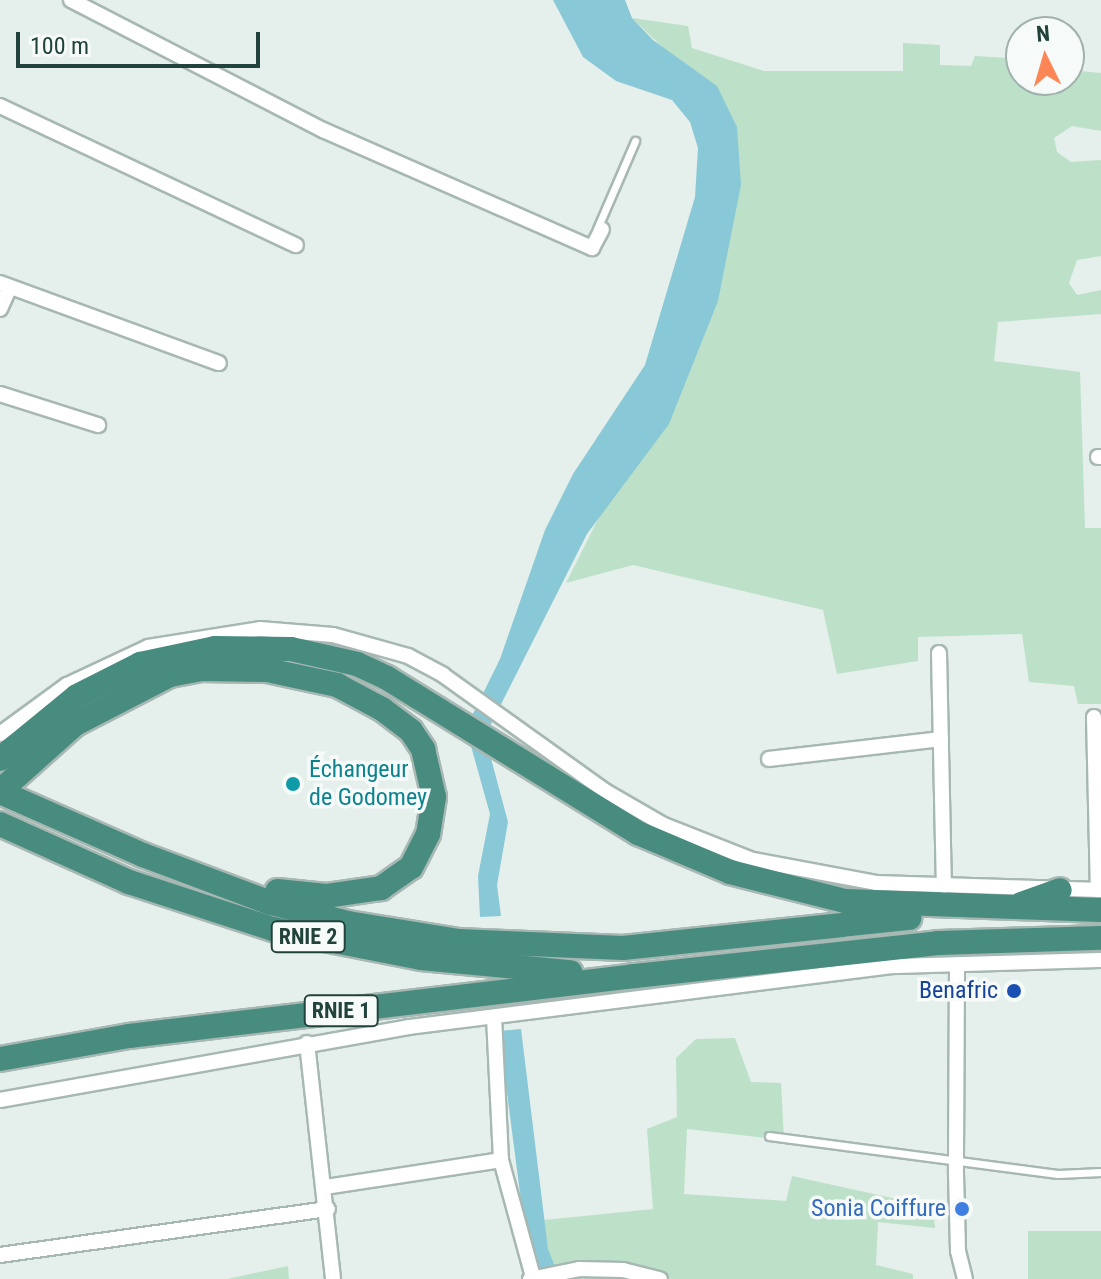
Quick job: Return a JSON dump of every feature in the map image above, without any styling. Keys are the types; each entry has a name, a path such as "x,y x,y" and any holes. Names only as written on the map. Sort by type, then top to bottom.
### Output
{"highway":[{"path":"0,759 110,675 179,652 254,646 357,664 638,833 766,883 845,901 1003,910 1100,897"},
{"path":"0,792 75,724 143,685 201,669 267,670 337,685 372,702 411,731 431,774 434,797 428,834 411,867 368,892 299,895 213,883"},
{"name":"RNIE 2","path":"0,792 213,883 348,923 458,941 557,949 687,944 1003,910"},
{"name":"RNIE 2","path":"0,824 129,882 273,929 421,958 635,976"},
{"path":"1003,910 1060,890"},
{"name":"RNIE 1","path":"0,1059 129,1036 635,976 938,943 1101,938"}],"street":[{"path":"71,0 323,130 590,246 602,229"},
{"path":"0,106 296,245"},
{"path":"0,309 5,285 219,363"},
{"path":"0,394 98,425"},
{"path":"0,734 67,685 121,658 179,639 260,629 368,643 408,656 498,710 605,791 709,844 802,872 944,886 1060,890 1100,897 1094,717"},
{"path":"939,653 944,886"},
{"path":"769,759 941,739"},
{"path":"0,1100 307,1043 895,966 957,967 1101,960"},
{"path":"957,967 958,1251 965,1279"},
{"path":"494,1017 501,1160 531,1278 579,1269 623,1270 660,1279"},
{"path":"307,1043 328,1209 333,1279"},
{"path":"325,1187 501,1160"},
{"path":"0,1255 328,1209"}],"lane":[{"path":"590,246 635,141"},
{"path":"769,1136 1067,1175 1101,1172"}],"green space":[{"path":"632,18 688,26 692,48 764,71 903,71 903,43 940,45 940,65 971,66 975,56 1005,58 1005,96 1085,96 1085,72 1101,73 1101,131 1072,126 1054,138 1057,152 1071,162 1101,160 1101,256 1077,260 1069,283 1077,295 1101,290 1101,314 998,322 994,361 1080,372 1085,528 1101,528 1101,704 1078,704 1074,686 1029,682 1022,634 918,637 918,661 837,674 823,610 633,565 566,583 608,499 669,423 717,86 678,62"},
{"path":"735,1038 751,1082 781,1083 784,1140 687,1129 684,1194 786,1201 792,1176 933,1207 935,1228 878,1222 876,1265 913,1274 913,1279 560,1279 548,1250 544,1220 653,1209 647,1129 677,1117 676,1058 696,1039"},
{"path":"1028,1231 1101,1231 1101,1279 1028,1279"},
{"path":"288,1266 289,1279 227,1279"}],"water":[{"path":"553,0 625,0 632,18 653,40 717,86 737,127 741,185 718,301 669,424 587,534 485,736 508,822 497,885 501,916 480,917 478,876 490,814 466,728 500,659 545,530 573,474 645,365 695,197 698,148 690,122 672,100 616,81 583,57"},
{"path":"521,1029 548,1249 560,1279 537,1279 528,1255 499,1031"}],"place":[{"name":"Échangeur de Godomey","path":"293,784"},
{"name":"Benafric","path":"1014,991"},
{"name":"Sonia Coiffure","path":"962,1209"}]}
